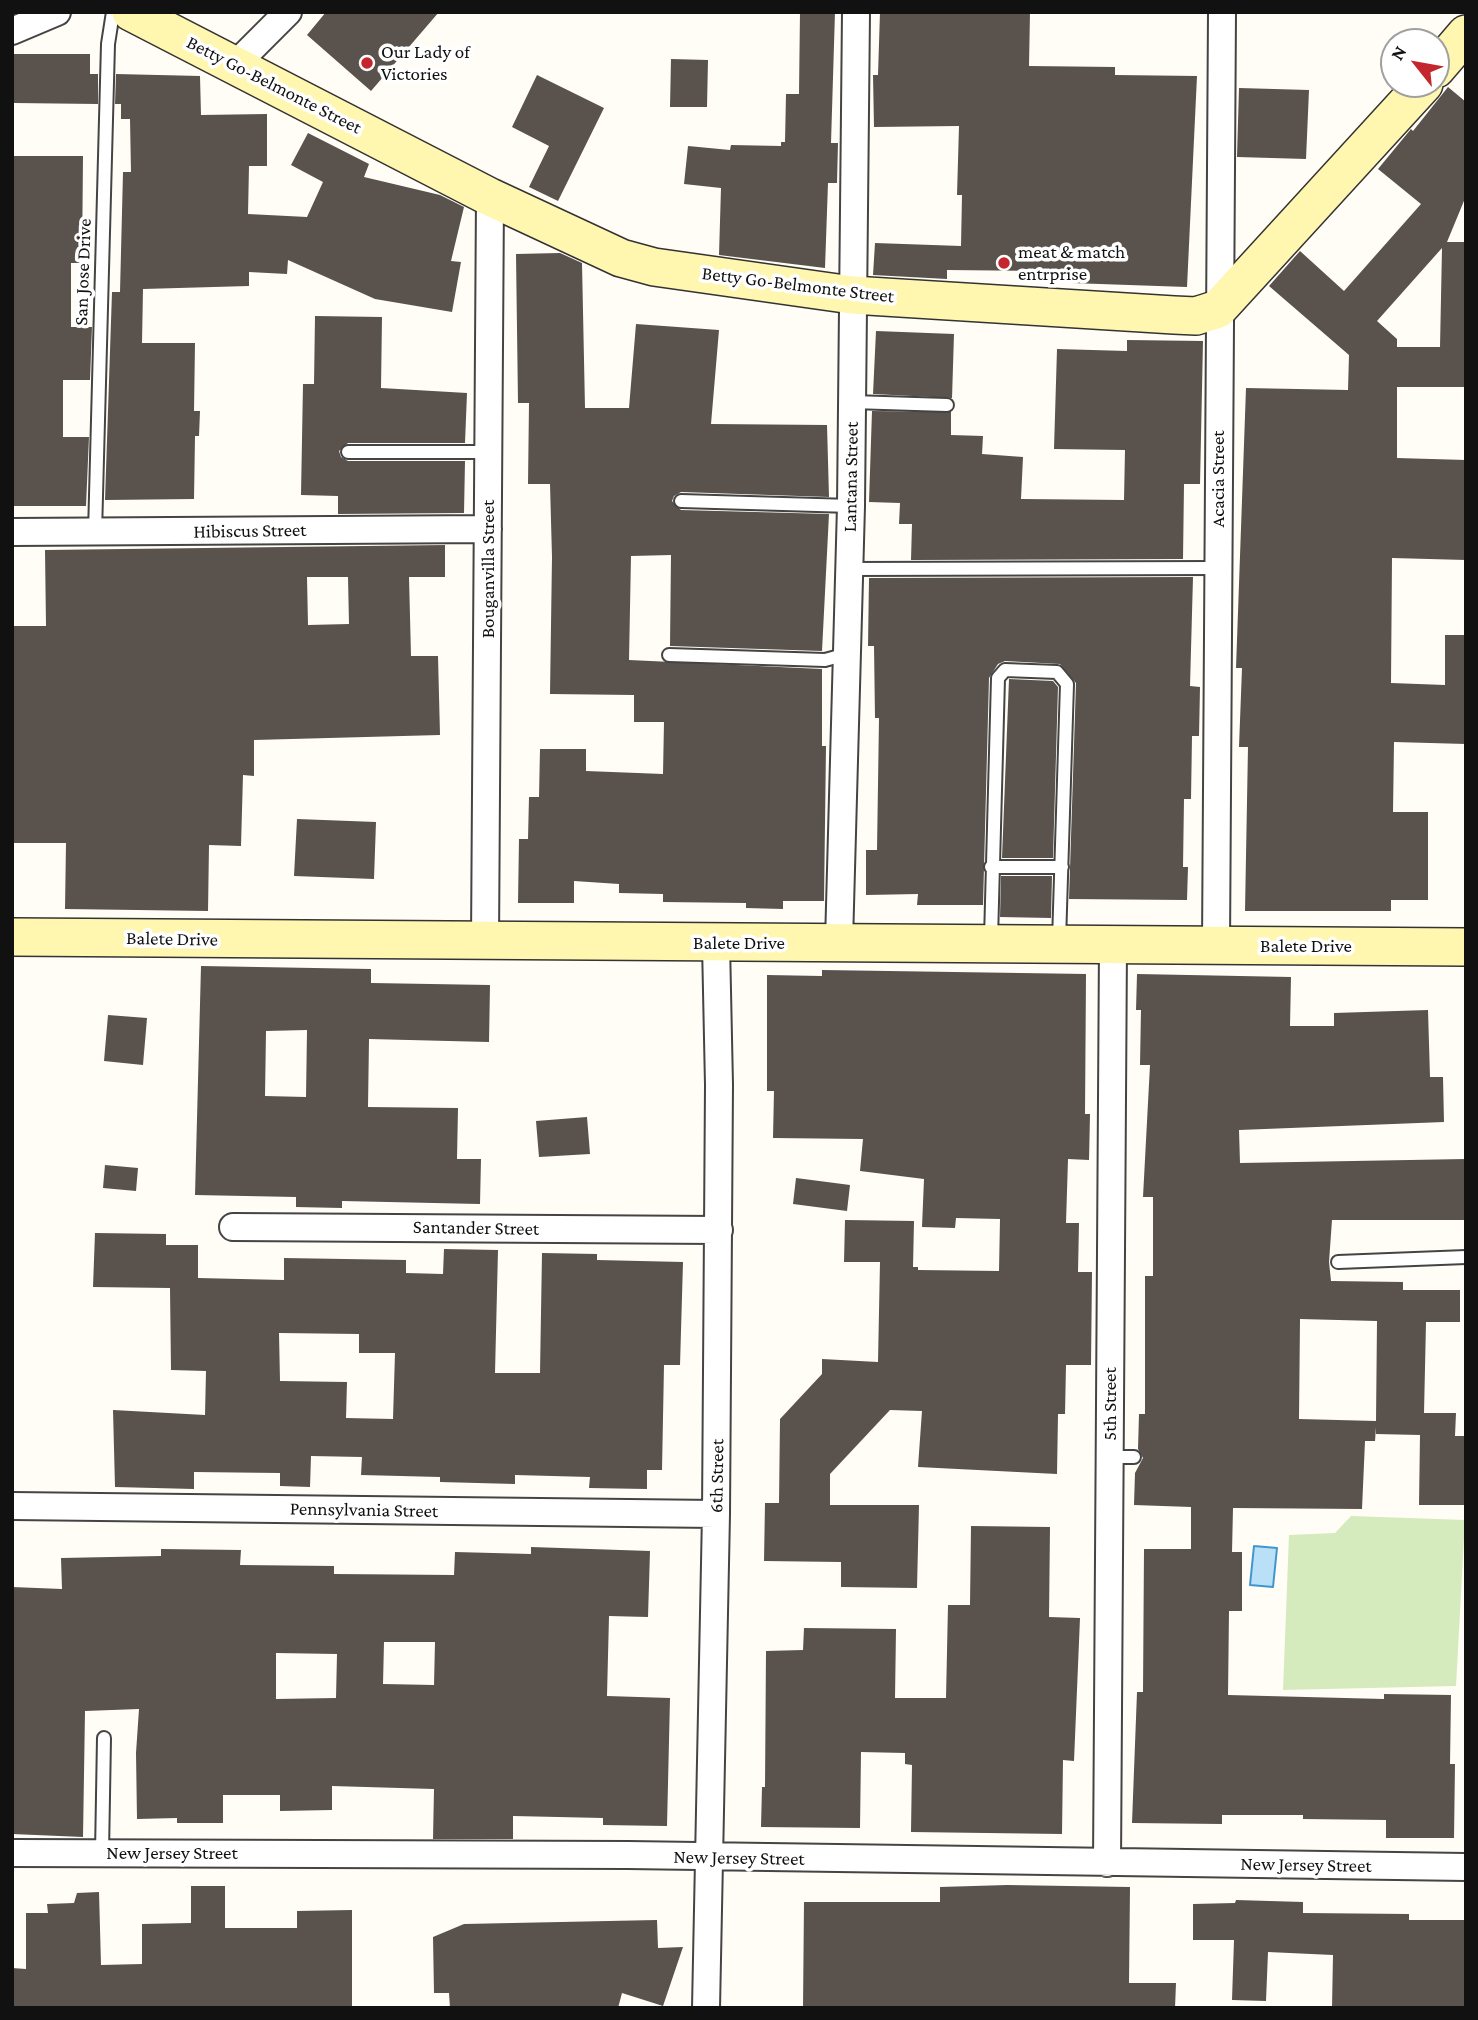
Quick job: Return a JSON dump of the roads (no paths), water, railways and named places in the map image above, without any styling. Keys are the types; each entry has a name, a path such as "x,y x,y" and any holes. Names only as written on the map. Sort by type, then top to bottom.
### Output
{"street":[{"path":"12,30 57,12"},
{"name":"Betty Go-Belmonte Street","path":"131,12 490,197 576,239 632,261 852,295 1174,316 1196,316 1218,309"},
{"path":"236,64 288,12"},
{"name":"Lantana Street","path":"839,942 850,569 856,12"},
{"name":"Acacia Street","path":"1216,946 1222,12"},
{"path":"1450,53 1466,34"},
{"path":"1218,309 1411,98"},
{"name":"Bouganvilla Street","path":"485,941 490,197"},
{"name":"Hibiscus Street","path":"12,532 488,529"},
{"name":"Balete Drive","path":"12,937 716,944 839,942 1466,947"},
{"name":"6th Street","path":"706,2008 719,1230 716,944"},
{"name":"5th Street","path":"1107,1863 1122,1457 1113,945"},
{"name":"Santander Street","path":"233,1227 719,1230"},
{"name":"Pennsylvania Street","path":"12,1506 716,1514"},
{"name":"New Jersey Street","path":"12,1853 1466,1867"}],"lane":[{"name":"San Jose Drive","path":"94,533 108,44 113,12"},
{"path":"852,402 947,405"},
{"path":"348,452 489,452"},
{"path":"681,501 851,506"},
{"path":"850,569 1217,568"},
{"path":"669,655 825,660 848,654"},
{"path":"991,943 998,678 1005,670 1057,672 1067,684 1059,945"},
{"path":"991,867 1062,867"},
{"path":"1338,1262 1466,1257"},
{"path":"102,1853 104,1738"}],"water":[{"path":"1254,1546 1277,1548 1273,1587 1250,1585"}],"place":[{"name":"Our Lady of Victories","path":"367,63"},
{"name":"meat & match entrprise","path":"1004,263"}]}
